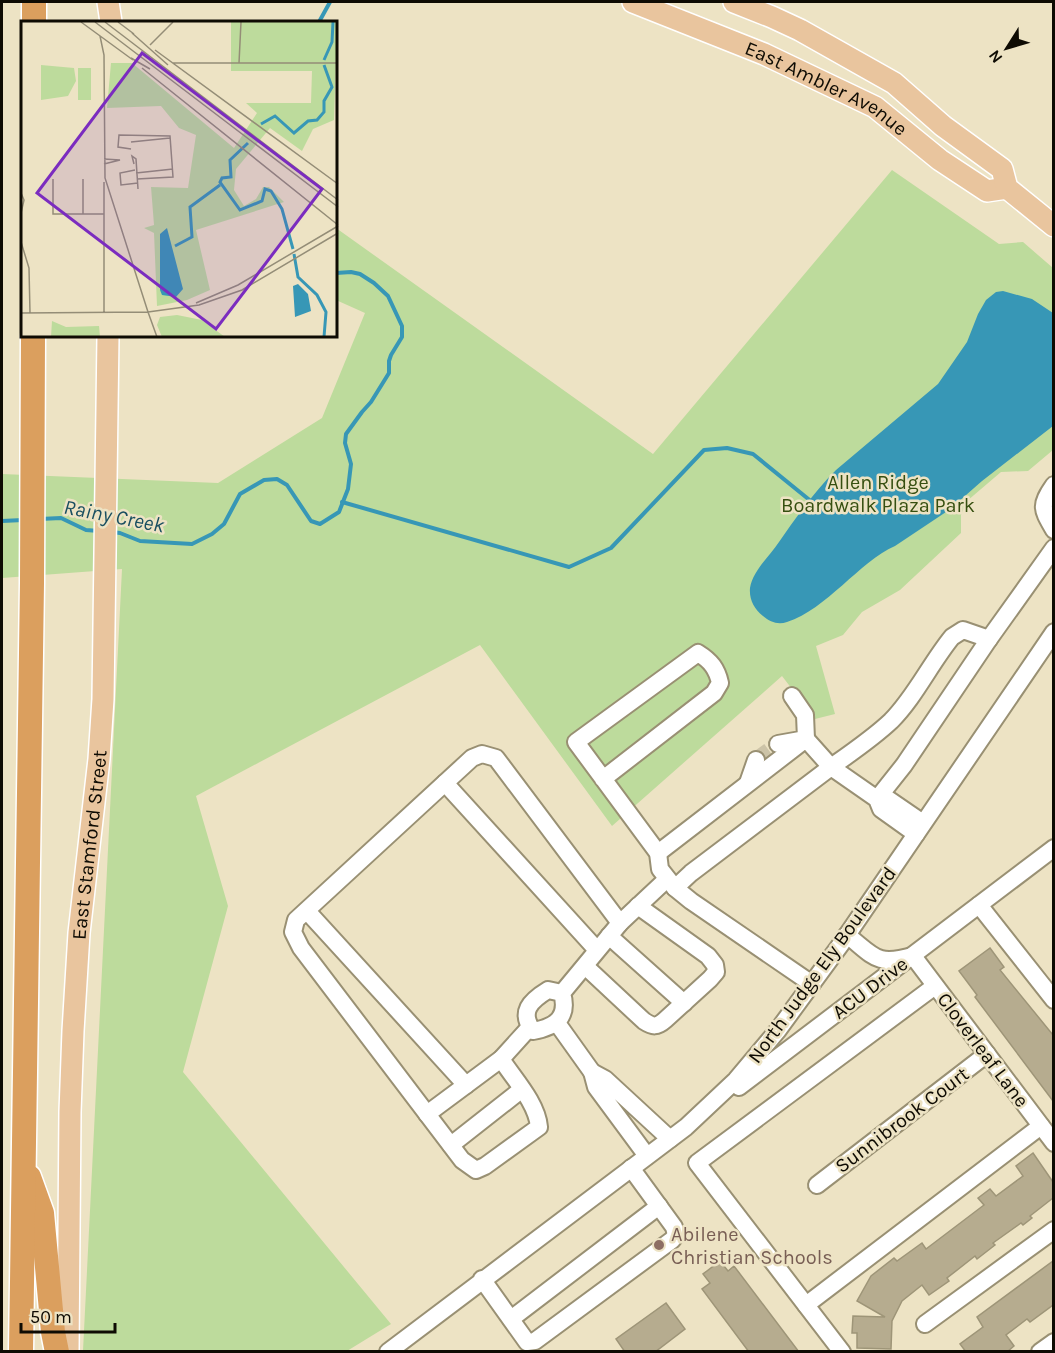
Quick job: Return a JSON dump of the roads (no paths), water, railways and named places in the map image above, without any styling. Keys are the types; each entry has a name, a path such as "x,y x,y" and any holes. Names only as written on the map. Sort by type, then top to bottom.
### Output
{"highway":[{"path":"34,2 34,21"},
{"path":"21,1352 32,583 33,338"},
{"path":"24,1163 42,1214 53,1332 57,1352"}],"main road":[{"path":"110,2 111,21"},
{"name":"East Ambler Avenue","path":"633,2 764,54 875,107 940,160 987,191 1006,188"},
{"name":"East Ambler Avenue","path":"734,2 791,26 894,83 943,126 1002,169 1006,188 1053,226"},
{"name":"East Stamford Street","path":"68,1352 73,1031 79,933 99,759 103,699 108,338"}],"street":[{"path":"1053,485 1042,507 1053,530"},
{"path":"877,799 904,765 1053,548"},
{"path":"562,993 620,923 638,906 699,867 890,722 952,637 963,630 989,639"},
{"name":"North Judge Ely Boulevard","path":"388,1352 686,1127 736,1080 778,1030 847,935 1053,632"},
{"path":"603,778 714,693 720,683 718,671 707,658 698,653 576,742 658,853 658,864 671,883 691,901 812,984"},
{"path":"792,696 805,715 806,739 831,767 877,799 888,799 919,829"},
{"path":"778,744 806,739"},
{"path":"658,853 806,739"},
{"path":"501,1059 538,1117 538,1127 486,1166 476,1170 468,1166 451,1145 301,948 293,932 297,920 472,758 482,754 496,758 620,923"},
{"path":"748,783 756,760"},
{"path":"445,783 597,950"},
{"name":"ACU Drive","path":"686,1127 1053,848"},
{"path":"979,905 1053,1000"},
{"path":"585,966 652,1026 658,1026 716,972 715,965 708,956 638,906"},
{"path":"307,911 466,1085"},
{"path":"847,935 878,959 891,962 913,956"},
{"path":"609,936 684,1003"},
{"name":"Cloverleaf Lane","path":"913,956 1053,1143"},
{"path":"842,1352 697,1163 935,986"},
{"path":"548,990 562,993 565,1003 564,1012 556,1023 546,1029 533,1031 527,1022 526,1012 531,1002 548,990"},
{"path":"556,1023 592,1072 596,1087 647,1156"},
{"path":"428,1114 501,1059 530,1027"},
{"name":"Sunnibrook Court","path":"817,1185 987,1054"},
{"path":"592,1072 605,1079 670,1139"},
{"path":"451,1145 521,1090"},
{"path":"806,1305 1041,1126"},
{"path":"482,1279 511,1319 524,1347 672,1240 676,1234 674,1227 631,1168"},
{"path":"511,1319 659,1206"},
{"path":"926,1324 1053,1230"},
{"path":"1040,1352 1053,1342"}],"water":[{"path":"1003,291 1032,299 1053,313 1053,426 982,481 949,510 882,553 816,607 784,623 766,618 755,607 750,592 752,581 762,564 806,504 836,470 938,384 967,342 986,300 996,292"}],"waterway":[{"name":"Rainy Creek","path":"320,21 330,2"},
{"name":"Rainy Creek","path":"112,532 140,541 192,544 212,534 224,524 240,494 264,480 277,479 287,485 311,521 320,524 339,512 348,489 351,464 345,443 346,434 371,402 389,373 389,361 402,337 402,326 388,296 374,283 360,274 338,273"},
{"path":"342,502 569,567 611,548 704,450 727,448 753,454 812,502"},
{"name":"Rainy Creek","path":"40,519 61,518 86,530 99,531"},
{"name":"Rainy Creek","path":"2,521 23,520"}],"tunnel":[{"path":"756,760 778,744"}],"place":[{"name":"Abilene Christian Schools","path":"659,1245"}],"park label":[{"name":"Allen Ridge Boardwalk Plaza Park","path":"878,494"}]}
